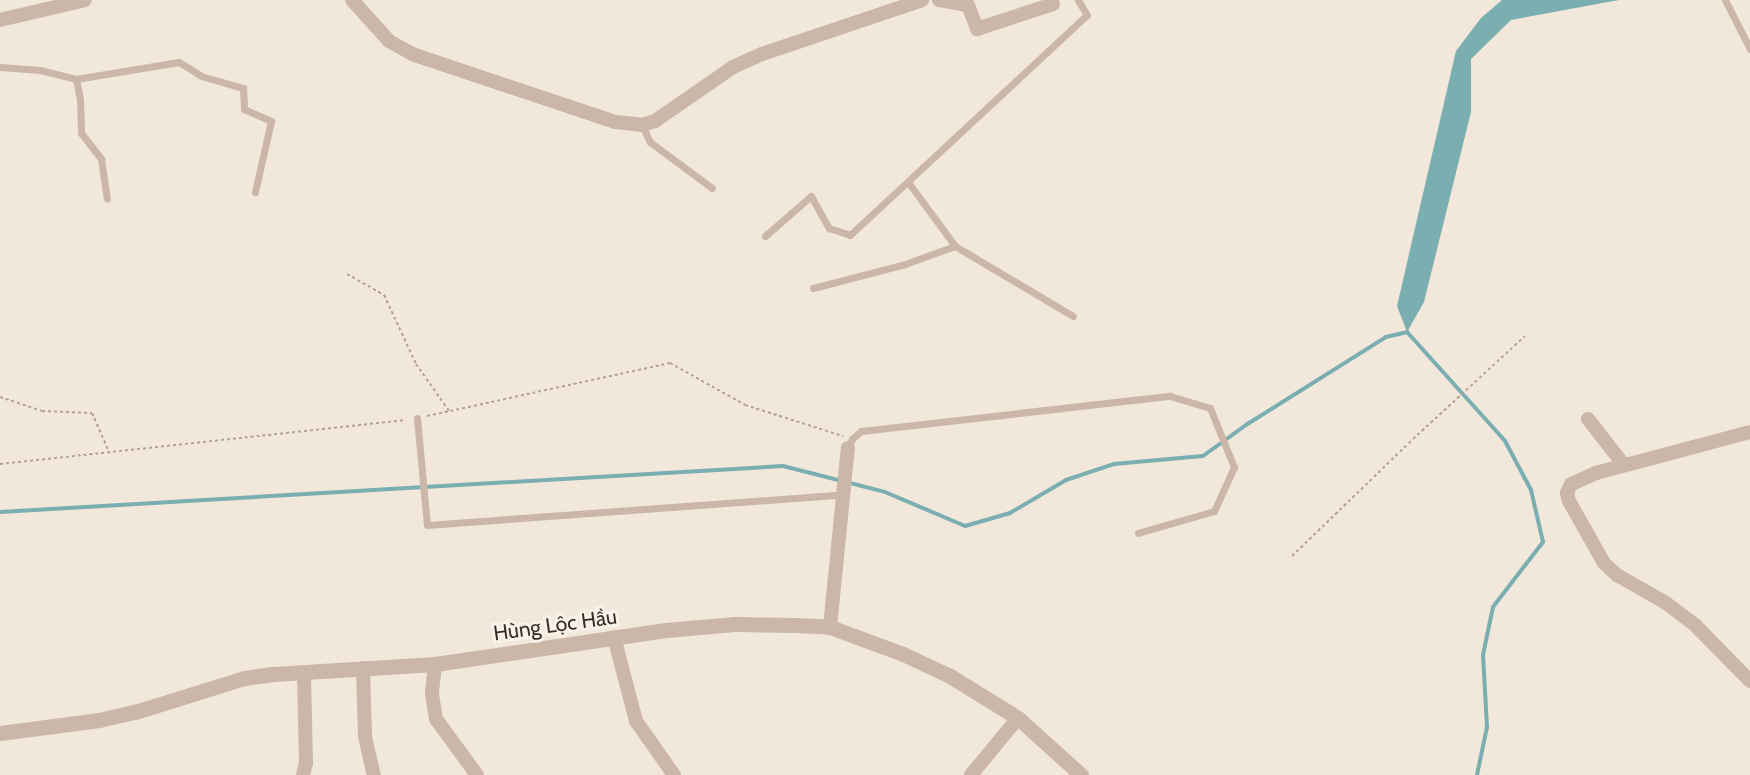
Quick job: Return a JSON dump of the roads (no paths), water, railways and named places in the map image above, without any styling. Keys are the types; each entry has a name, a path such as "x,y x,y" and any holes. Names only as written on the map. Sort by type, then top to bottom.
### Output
{"street":[{"path":"0,20 85,0"},
{"path":"352,0 389,40 412,54 615,122 642,124 655,121 733,67 781,48 922,0"},
{"path":"939,0 968,4 977,29 1053,4"},
{"path":"1588,419 1624,465"},
{"path":"1750,432 1624,465 1576,481 1567,493 1569,501 1604,563 1617,575 1666,603 1696,626 1750,681"},
{"path":"830,627 850,444"},
{"name":"Hùng Lộc Hầu","path":"0,733 99,720 135,712 244,678 435,664 614,637 735,624 830,627 903,654 950,676 1018,718 1081,775"},
{"path":"614,637 636,721 674,775"},
{"path":"435,664 432,694 435,719 477,775"},
{"path":"363,668 365,737 374,775"},
{"path":"303,775 306,763 304,673"},
{"path":"971,775 1018,718"}],"lane":[{"path":"765,236 811,196 829,228 850,235 1087,15 1078,0"},
{"path":"1725,0 1750,49"},
{"path":"0,67 40,70 76,79 179,62 201,76 243,88 244,109 271,121 255,192"},
{"path":"76,79 81,133 101,159 107,199"},
{"path":"642,124 650,142 712,188"},
{"path":"908,182 955,246 1073,316"},
{"path":"813,288 905,264 955,246"},
{"path":"850,444 861,431 1170,396 1210,408 1234,467 1214,512 1138,533"},
{"path":"417,418 427,525 845,494"}],"water":[{"path":"1502,0 1619,0 1511,20 1471,59 1471,112 1424,302 1407,332 1397,306 1456,51 1481,18"}],"waterway":[{"path":"1407,332 1505,441 1531,490 1543,542 1493,607 1483,655 1487,727 1477,775"},
{"path":"0,512 783,466 885,492 965,526 1010,513 1066,480 1114,464 1203,456 1249,423 1386,337 1407,332"}]}
